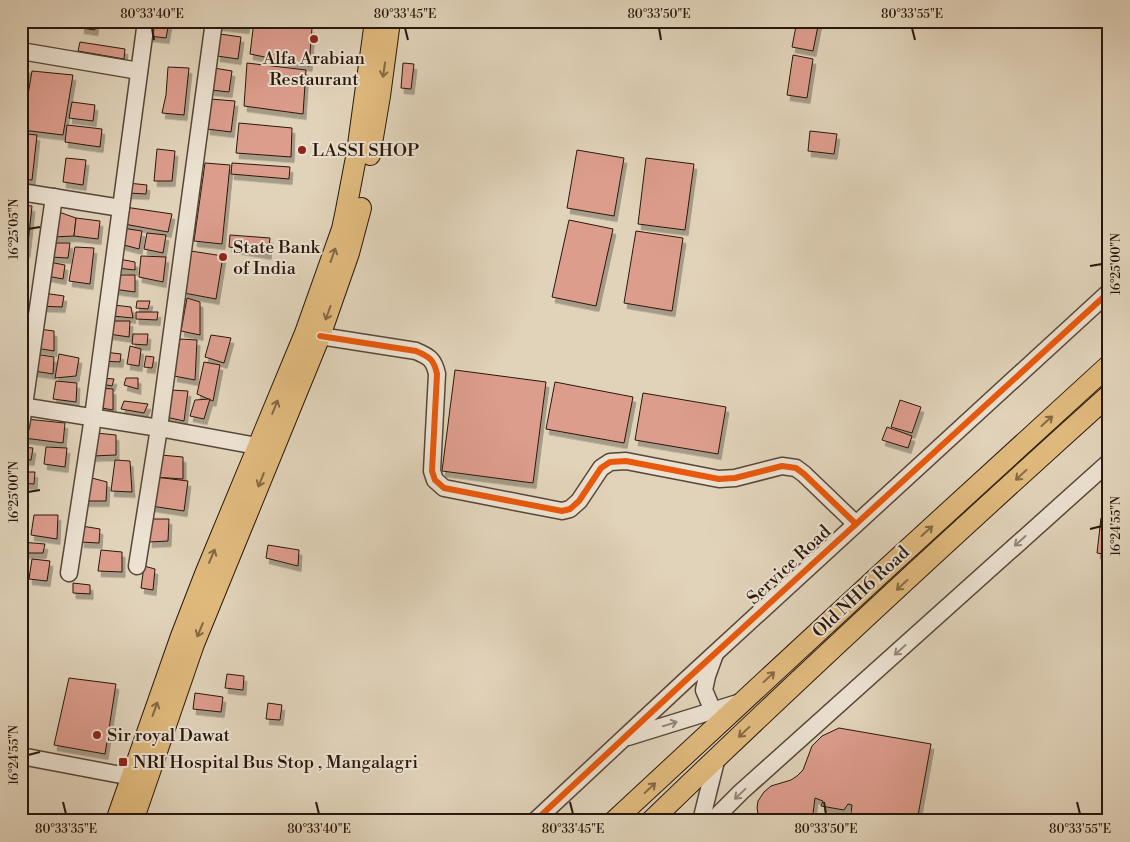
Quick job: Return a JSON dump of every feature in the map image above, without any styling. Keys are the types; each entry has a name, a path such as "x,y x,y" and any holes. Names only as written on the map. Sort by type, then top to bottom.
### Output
{"main road":[{"path":"116,821 139,778 194,644 266,448 342,229 357,152 375,21"},
{"path":"266,448 320,336 344,271 358,220 380,96 390,21"},
{"name":"Old NH16 Road","path":"614,821 1109,365"},
{"name":"Old NH16 Road","path":"651,821 717,757 1032,464 1109,395"},
{"path":"133,821 139,778"}],"street":[{"path":"69,574 146,21"},
{"path":"137,566 159,428 214,21"},
{"path":"21,51 139,71"},
{"path":"21,192 121,208"},
{"path":"21,426 54,197"},
{"name":"Service Road","path":"535,821 1109,292"},
{"path":"320,336 416,352 428,357 435,364 438,374 432,471 436,480 444,488 562,511 570,509 579,501 602,468 610,462 626,461 719,479 735,478 782,466 796,468 804,474 856,524"},
{"path":"23,406 266,448"},
{"path":"712,821 756,779 1109,462"},
{"path":"713,711 704,690 716,653"},
{"path":"624,738 743,702"},
{"path":"21,756 139,778"},
{"path":"701,821 717,757"}],"building":[{"path":"82,21 96,21 95,30 81,28"},
{"path":"152,21 169,22 166,38 149,36"},
{"path":"219,21 247,21 246,28 218,25"},
{"path":"254,21 287,21 287,25 312,28 309,66 250,54"},
{"path":"797,21 819,21 813,51 792,47"},
{"path":"220,34 241,37 238,59 217,56"},
{"path":"80,42 125,49 124,59 78,51"},
{"path":"793,55 813,59 807,98 787,95"},
{"path":"247,63 306,70 303,114 244,106"},
{"path":"403,63 414,64 411,89 401,88"},
{"path":"21,67 28,68 23,121 21,121"},
{"path":"168,67 189,68 184,115 162,113 166,95"},
{"path":"214,68 232,71 229,92 211,90"},
{"path":"32,71 73,75 63,135 22,130"},
{"path":"210,99 235,101 231,132 207,129"},
{"path":"72,102 95,105 93,121 69,118"},
{"path":"239,123 292,128 291,157 236,153"},
{"path":"67,125 102,129 100,147 65,142"},
{"path":"810,131 837,134 834,154 808,151"},
{"path":"27,134 37,135 32,180 21,179"},
{"path":"157,149 175,151 172,181 154,181"},
{"path":"577,150 624,158 614,216 567,208"},
{"path":"66,158 86,160 83,185 63,182"},
{"path":"646,158 694,164 685,230 638,224"},
{"path":"205,163 230,165 222,244 194,241"},
{"path":"232,163 290,167 289,179 231,174"},
{"path":"128,183 147,185 146,194 128,193"},
{"path":"21,205 32,206 27,252 21,251"},
{"path":"125,207 172,214 168,232 124,224"},
{"path":"56,211 76,218 74,236 53,237"},
{"path":"76,218 100,221 98,239 74,236"},
{"path":"569,220 613,229 596,306 552,297"},
{"path":"122,228 142,231 139,249 120,244"},
{"path":"636,231 683,238 672,311 624,303"},
{"path":"147,233 166,235 163,253 144,249"},
{"path":"230,235 270,238 268,254 229,247"},
{"path":"47,243 70,243 68,258 50,257"},
{"path":"75,247 94,248 90,284 69,281"},
{"path":"191,251 223,256 216,299 184,293"},
{"path":"141,256 166,257 163,282 139,277"},
{"path":"119,259 135,262 135,270 117,268"},
{"path":"49,262 65,265 63,279 47,276"},
{"path":"115,275 135,275 135,292 113,289"},
{"path":"43,293 64,296 62,307 38,306"},
{"path":"187,298 200,302 200,335 181,331"},
{"path":"137,301 150,301 148,309 136,308"},
{"path":"114,305 131,307 133,318 112,316"},
{"path":"136,312 158,312 157,320 136,319"},
{"path":"113,321 130,321 129,337 109,334"},
{"path":"39,329 54,331 54,351 36,348"},
{"path":"133,334 148,334 147,345 132,344"},
{"path":"211,335 231,338 224,363 205,357"},
{"path":"180,339 197,340 195,380 174,376"},
{"path":"130,346 141,349 139,366 127,364"},
{"path":"105,352 121,354 120,362 103,361"},
{"path":"34,354 54,357 53,374 34,371"},
{"path":"59,354 79,358 76,376 55,378"},
{"path":"146,356 154,357 152,368 144,367"},
{"path":"204,362 220,365 213,401 197,394"},
{"path":"455,370 546,382 533,483 442,471"},
{"path":"102,378 114,379 112,386 102,384"},
{"path":"126,378 138,378 138,389 124,385"},
{"path":"56,381 77,383 76,402 53,399"},
{"path":"555,382 633,397 624,443 546,429"},
{"path":"101,388 113,389 113,410 96,407"},
{"path":"170,390 188,391 184,421 166,417"},
{"path":"643,393 726,407 718,454 635,440"},
{"path":"210,399 204,419 190,416 195,400"},
{"path":"900,400 921,407 912,433 891,427"},
{"path":"124,401 148,404 144,413 121,409"},
{"path":"26,419 65,423 63,443 24,438"},
{"path":"887,427 912,436 908,448 882,440"},
{"path":"96,433 116,435 116,455 92,456"},
{"path":"23,447 33,448 31,460 21,459"},
{"path":"46,447 67,448 65,467 44,464"},
{"path":"161,455 183,457 183,479 155,477"},
{"path":"115,460 130,461 132,492 111,491"},
{"path":"21,472 35,472 34,484 21,483"},
{"path":"88,477 107,482 106,501 86,501"},
{"path":"155,477 188,481 184,511 151,506"},
{"path":"21,497 26,498 25,508 21,508"},
{"path":"34,515 58,515 57,539 31,535"},
{"path":"1101,518 1109,519 1109,555 1097,553"},
{"path":"152,519 169,519 168,541 149,542"},
{"path":"82,526 100,529 99,543 81,542"},
{"path":"21,542 45,544 43,553 21,553"},
{"path":"268,545 299,550 298,566 266,558"},
{"path":"101,550 122,552 122,572 98,571"},
{"path":"32,559 50,561 47,581 29,579"},
{"path":"144,566 155,569 153,590 141,588"},
{"path":"73,583 90,585 90,594 73,593"},
{"path":"227,674 244,676 243,690 225,688"},
{"path":"69,678 116,684 105,754 54,745"},
{"path":"195,693 223,697 221,712 193,709"},
{"path":"268,703 282,705 280,720 266,719"},
{"path":"839,728 931,744 917,821 850,821 852,805 848,804 844,810 821,806 823,801 815,798 812,821 760,821 757,808 758,801 764,792 771,786 791,780 797,776 803,770 812,746 822,736"}],"cycle path":[{"path":"535,821 1109,292"},
{"path":"320,336 416,351 431,360 437,374 432,471 435,480 444,488 562,511 570,509 579,501 601,468 610,462 626,461 719,479 735,478 782,466 796,468 804,474 856,524"}],"place":[{"name":"Alfa Arabian Restaurant","path":"314,39"},
{"name":"LASSI SHOP","path":"302,150"},
{"name":"State Bank of India","path":"223,257"},
{"name":"Sir royal Dawat","path":"97,735"},
{"name":"NRI Hospital Bus Stop , Mangalagri","path":"123,762"}]}
